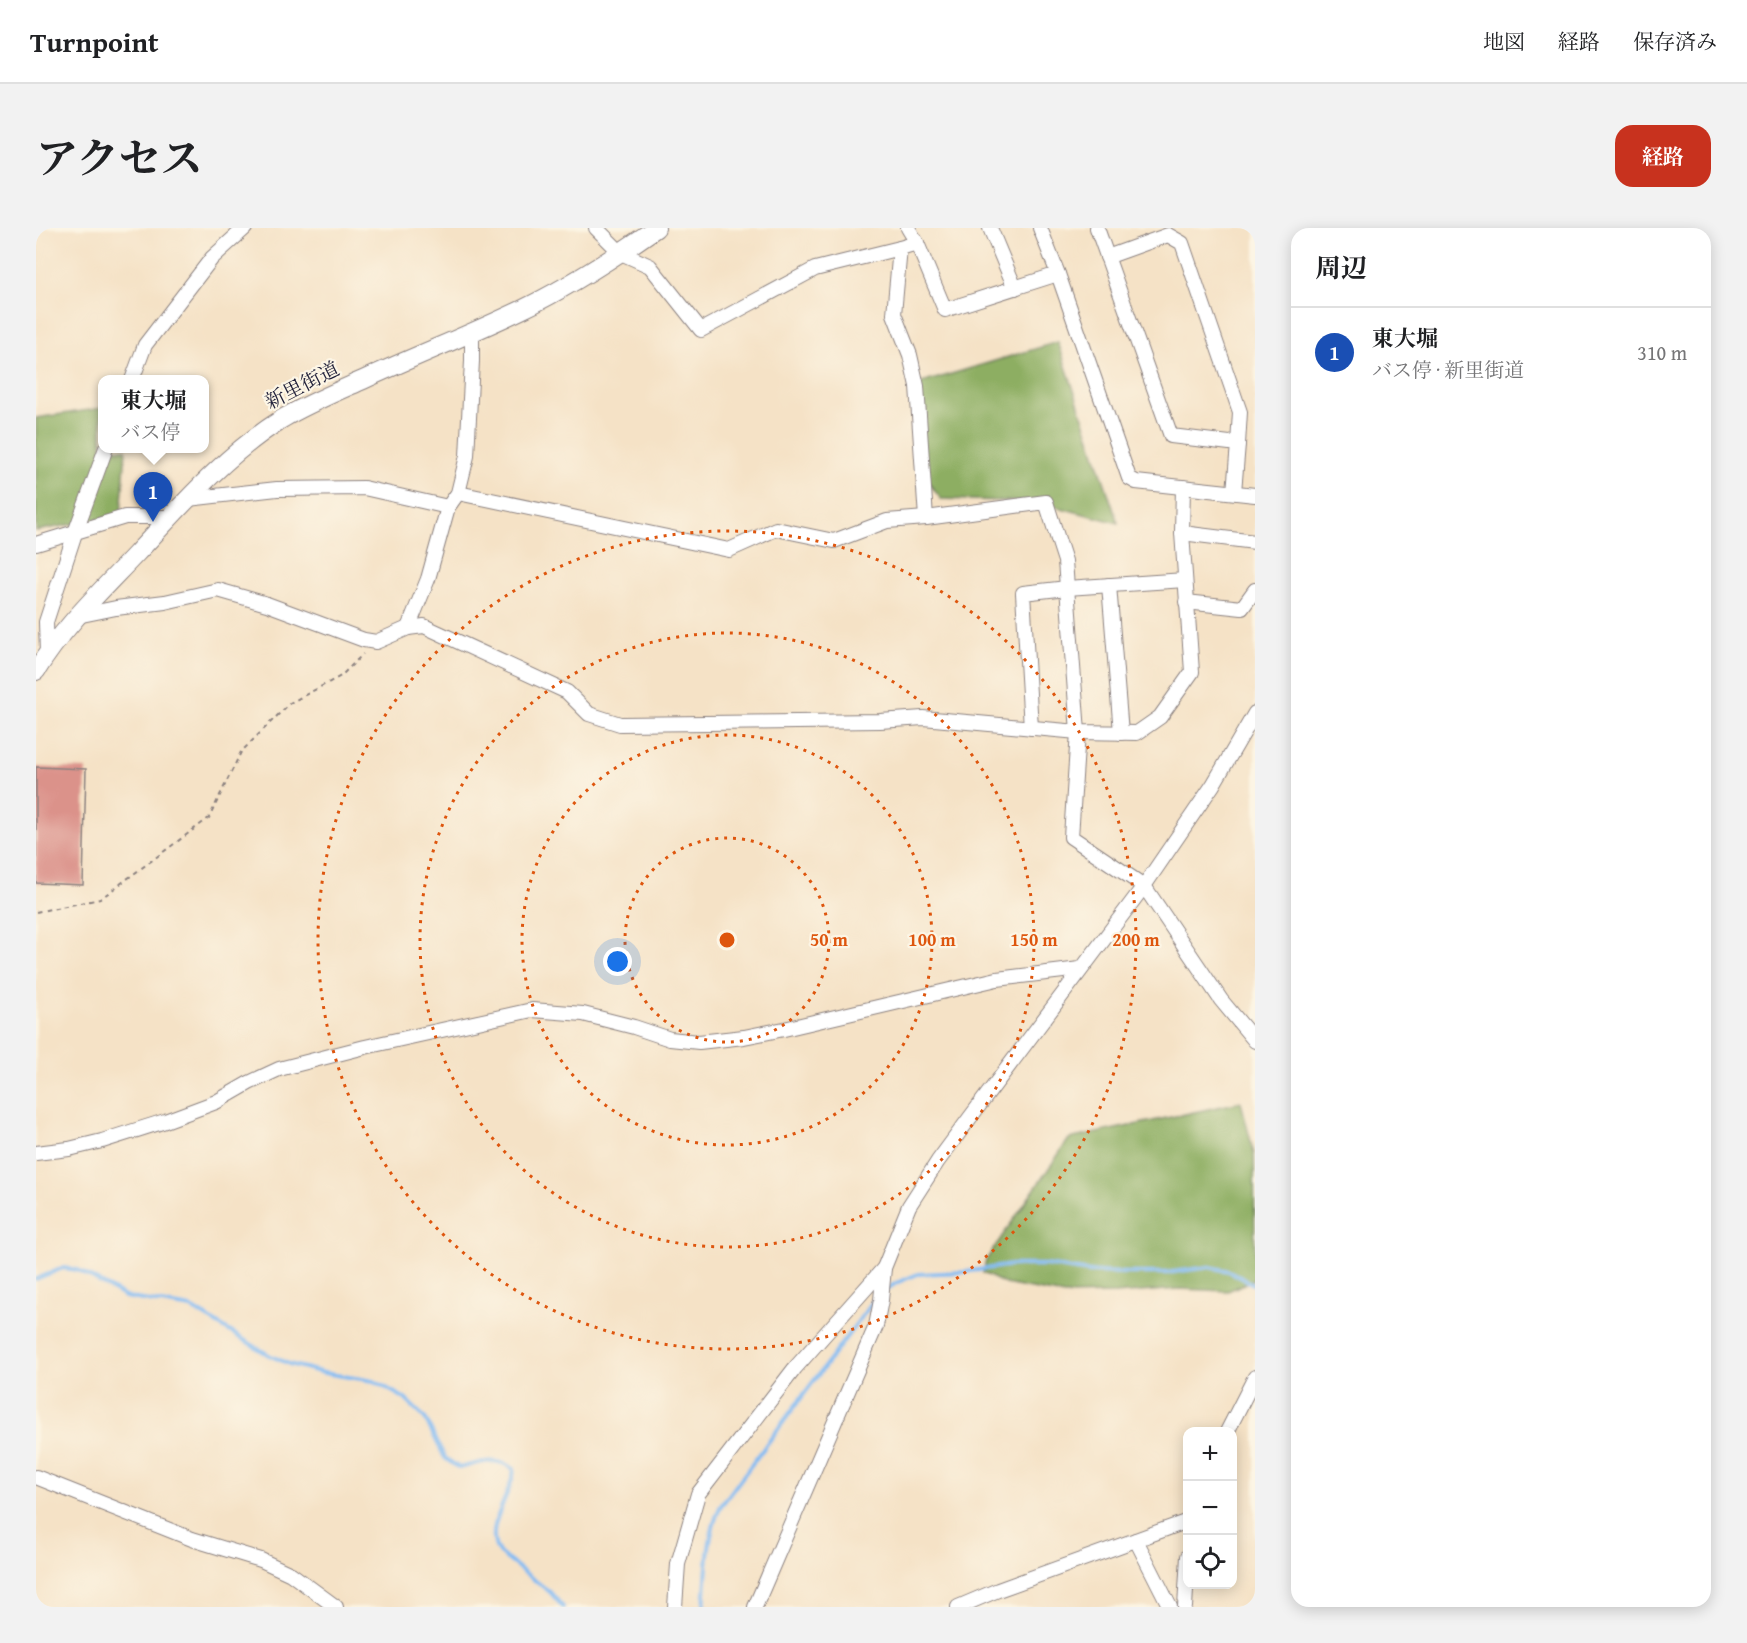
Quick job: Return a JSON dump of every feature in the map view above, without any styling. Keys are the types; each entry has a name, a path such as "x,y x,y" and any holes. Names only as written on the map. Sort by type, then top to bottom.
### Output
{"main road":[{"name":"新里街道","path":"36,671 47,653 78,616 188,499 236,453 283,418 562,289 621,253 656,228"}],"street":[{"path":"134,375 145,345 212,258 245,228"},
{"path":"596,228 621,253 650,266 701,330 815,269 917,243"},
{"path":"908,228 917,243 945,310 1058,274"},
{"path":"990,228 1015,288"},
{"path":"1040,228 1129,478 1136,482 1255,495"},
{"path":"1097,228 1171,436 1238,444"},
{"path":"1107,256 1168,235 1182,243 1240,412 1234,492"},
{"path":"900,248 894,314 910,355 917,386 926,518"},
{"path":"408,628 428,579 448,507 458,493 467,456 472,331"},
{"path":"47,653 46,622 104,453"},
{"path":"78,616 116,608 165,602 218,590 267,604 364,640 376,642 408,628 424,626 567,692 589,714 620,723 880,721 923,718 1078,732 1137,733 1160,717 1192,672 1182,533 1183,487"},
{"path":"188,499 277,489 364,488 448,507"},
{"path":"458,493 729,550 776,529 834,541 887,521 1046,502 1065,561 1078,732 1071,837 1144,886 1221,1000 1255,1041"},
{"path":"36,544 125,517 171,517"},
{"path":"1182,533 1255,542"},
{"path":"1031,728 1023,593 1185,580"},
{"path":"1109,585 1121,733"},
{"path":"1186,602 1242,608 1255,590"},
{"path":"755,1607 876,1326 884,1268 909,1206 938,1161 1144,886 1213,785 1255,713"},
{"path":"36,1153 69,1149 102,1141 165,1121 216,1102 279,1069 377,1044 532,1010 583,1014 670,1039 699,1042 744,1037 784,1029 997,979 1080,969"},
{"path":"675,1607 678,1564 698,1494 795,1368 884,1268"},
{"path":"1229,1427 1255,1377"},
{"path":"36,1477 192,1539 261,1560 291,1574 336,1607"},
{"path":"958,1607 998,1590 1183,1523"},
{"path":"1136,1540 1170,1607"},
{"path":"1185,1607 1186,1589"}],"path":[{"path":"36,912 100,899 209,818 241,752 290,703 341,676 376,642"}],"green space":[{"path":"1058,342 1118,523 1038,502 941,499 919,470 918,384"},
{"path":"98,409 98,453 126,453 121,515 36,531 36,418"},
{"path":"1241,1102 1254,1154 1255,1279 1228,1291 1179,1289 1064,1295 1005,1284 983,1273 986,1260 1069,1139"}],"building":[{"path":"36,767 86,769 83,885 36,883"}],"waterway":[{"path":"886,1290 918,1274 964,1272 1012,1265 1046,1265 1090,1272 1130,1273 1166,1273 1209,1267 1229,1271 1255,1285"},
{"path":"36,1279 63,1268 78,1270 125,1297 191,1308 269,1355 289,1364 324,1373 374,1381 404,1398 425,1418 445,1458 459,1468 494,1462 514,1469 496,1522 495,1543 499,1553 550,1592 563,1607"},
{"path":"704,1607 712,1531 720,1507 877,1296"}],"place":[{"name":"東大堀","path":"153,522"}]}
